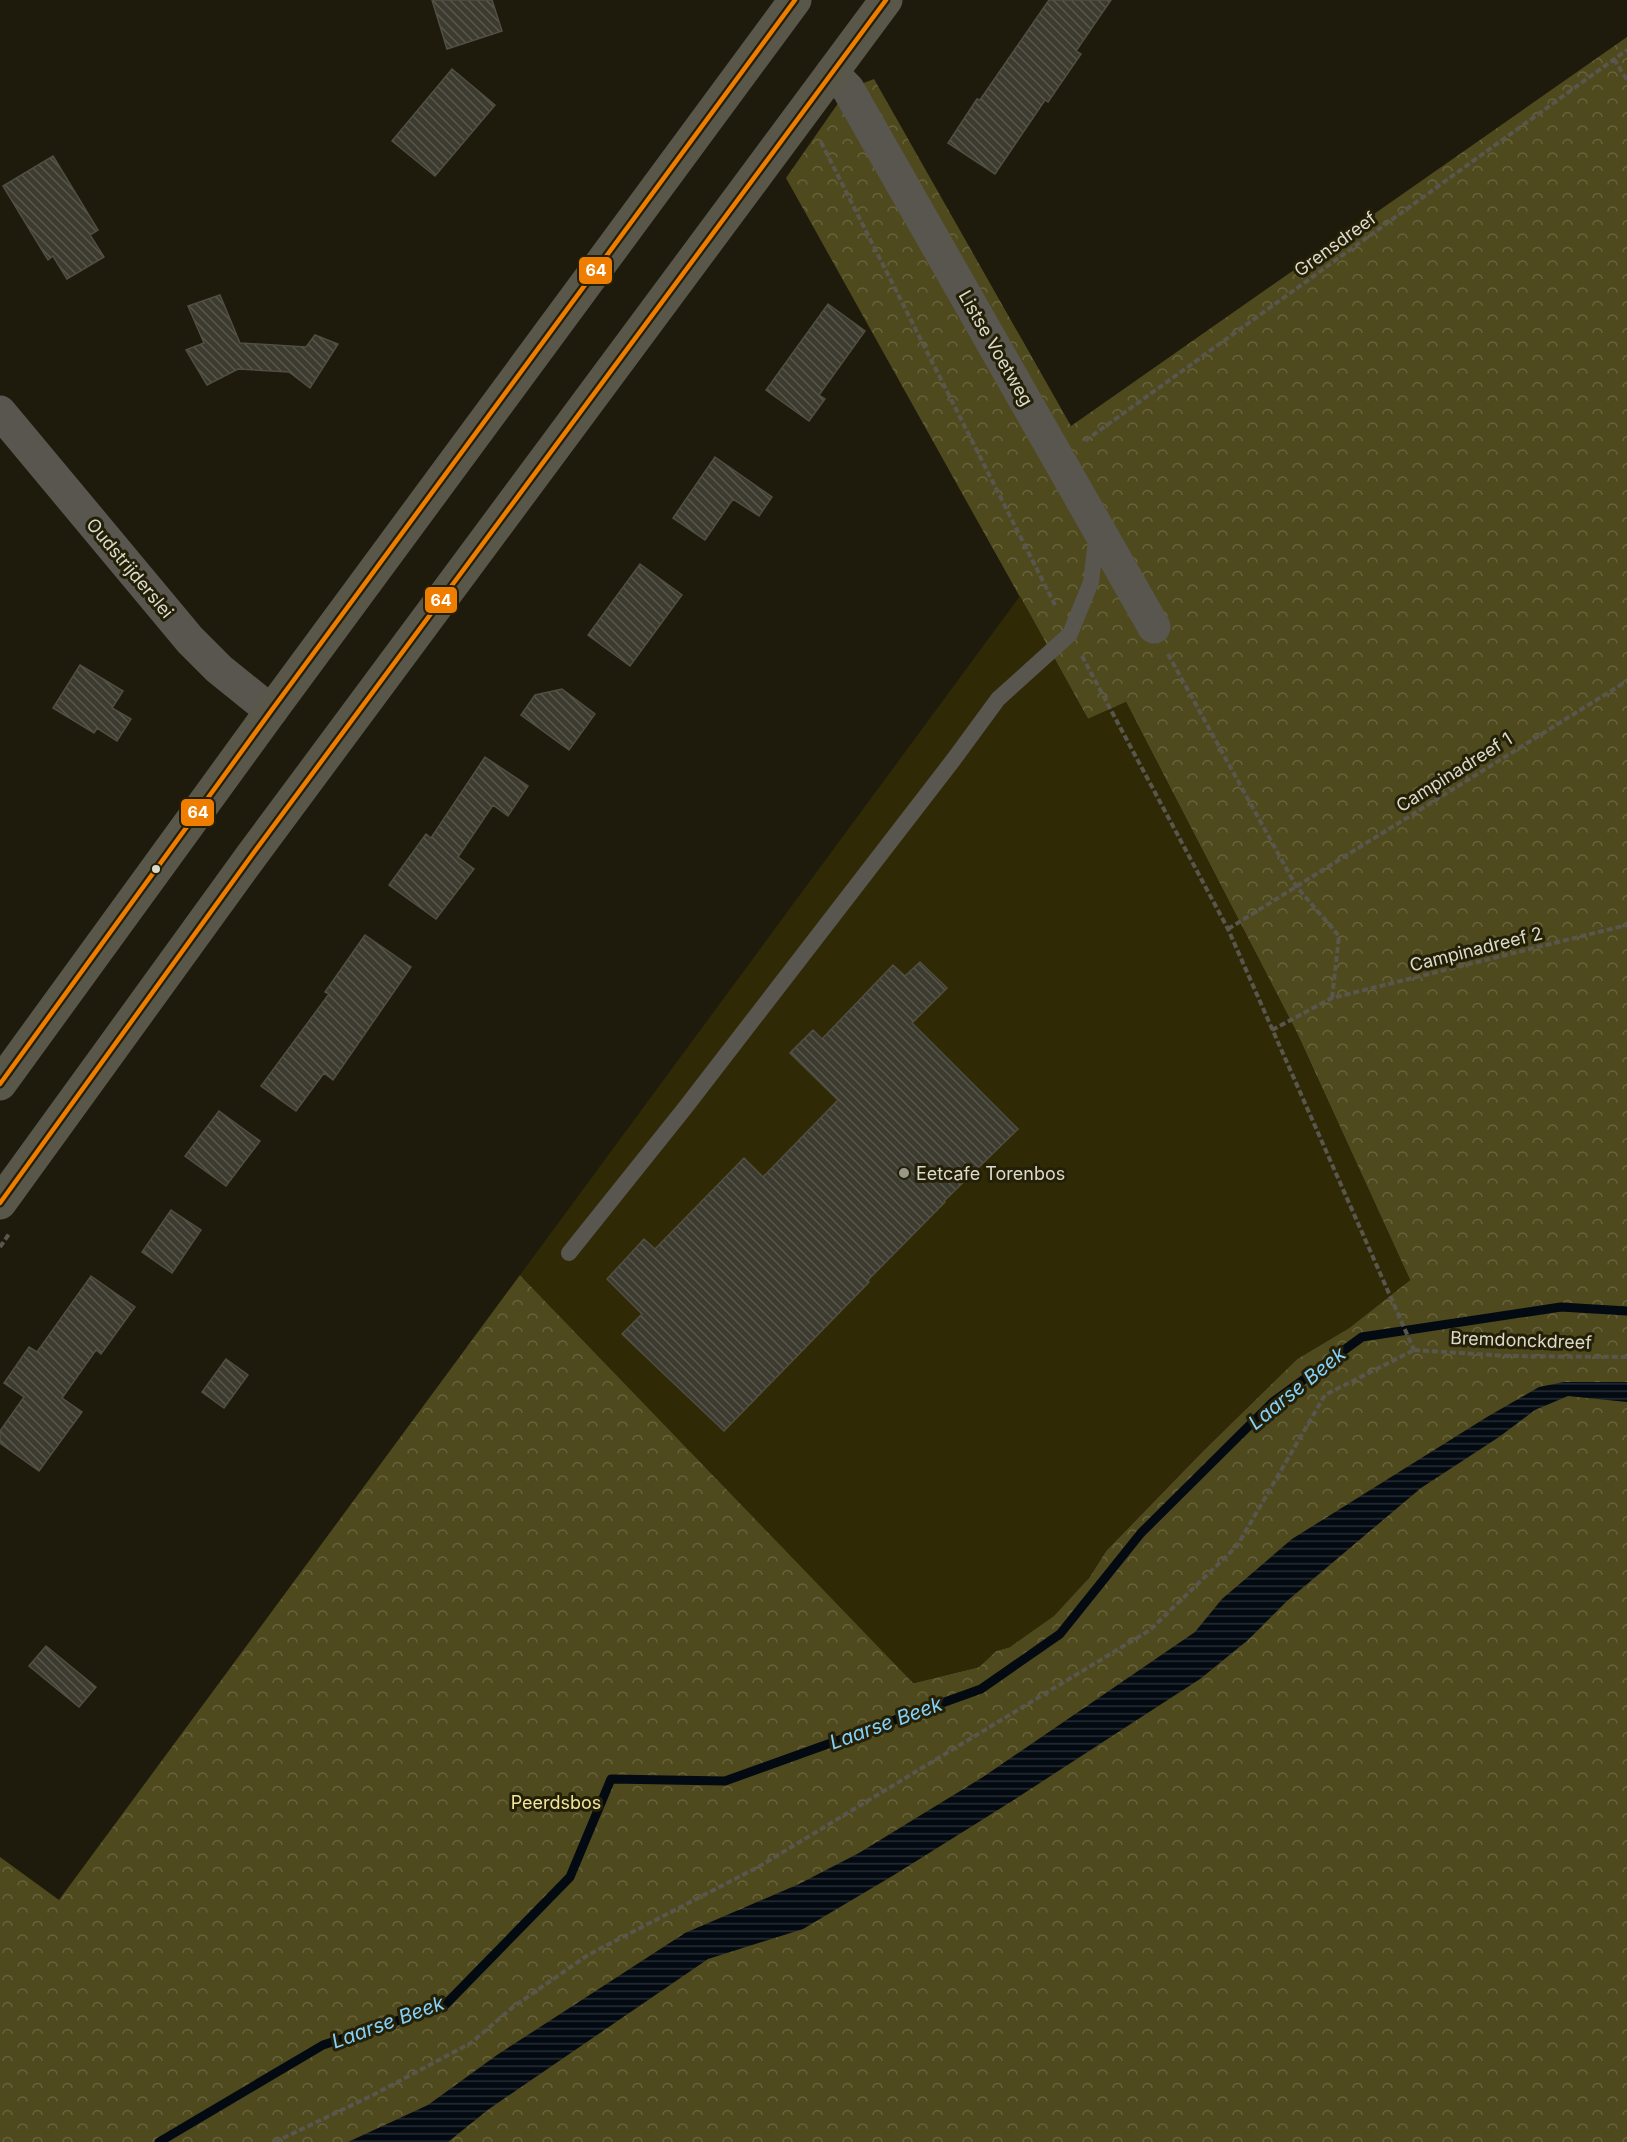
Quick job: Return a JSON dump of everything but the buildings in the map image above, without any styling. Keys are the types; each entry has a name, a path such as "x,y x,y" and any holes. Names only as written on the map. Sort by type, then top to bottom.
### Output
{"main road":[{"path":"0,1084 271,711 795,0"},
{"path":"0,1203 257,847 886,0"}],"street":[{"name":"Listse Voetweg","path":"832,73 848,89 1154,627"},
{"name":"Oudstrijderslei","path":"0,412 190,640 219,669 271,711"}],"lane":[{"path":"569,1253 685,1108 998,699 1070,634 1091,582 1098,529"}],"path":[{"name":"Grensdreef","path":"1059,459 1627,50"},
{"path":"1614,59 1627,80"},
{"path":"275,2142 373,2095 471,2043 513,2007 588,1955 760,1866 1150,1630 1236,1546 1325,1395 1414,1349 1228,929 1070,634 805,110"},
{"path":"1154,627 1296,886 1339,936 1332,998"},
{"name":"Campinadreef 1","path":"1228,929 1627,681"},
{"name":"Campinadreef 2","path":"1272,1030 1332,998 1627,925"},
{"name":"Bremdonckdreef","path":"1414,1349 1508,1356 1627,1357"}],"green space":[{"name":"Peerdsbos","path":"1627,37 1627,2142 0,2142 0,1857 59,1900 520,1275 914,1683 979,1667 996,1651 1010,1647 1089,1578 1106,1551 1297,1359 1349,1328 1410,1280 1297,1033 1126,702 1088,719 786,178 848,89 874,79 1071,426"}],"shaded area":[{"path":"1020,596 1088,719 1126,702 1297,1033 1410,1280 1349,1328 1297,1359 1106,1551 1089,1578 1054,1616 1010,1647 996,1651 979,1667 913,1683 520,1275"},
{"path":"1564,1382 1627,1382 1627,1402 1568,1396 1535,1410 1499,1437 1421,1488 1287,1601 1248,1640 1200,1679 1009,1803 803,1929 708,1959 489,2109 448,2142 348,2142 428,2105 497,2055 685,1933 799,1884 859,1853 983,1777 1195,1632 1222,1599 1292,1539 1487,1417 1539,1387"}],"waterway":[{"name":"Laarse Beek","path":"159,2142 323,2045 445,2005 570,1877 611,1779 725,1781 981,1689 1060,1634 1141,1533 1273,1402 1362,1337 1561,1307 1627,1311"}],"transit line":[{"name":"64","path":"0,1084 271,711 795,0"},
{"name":"64","path":"0,1203 252,855 886,0"}],"place":[{"name":"Eetcafe Torenbos","path":"904,1173"}]}
